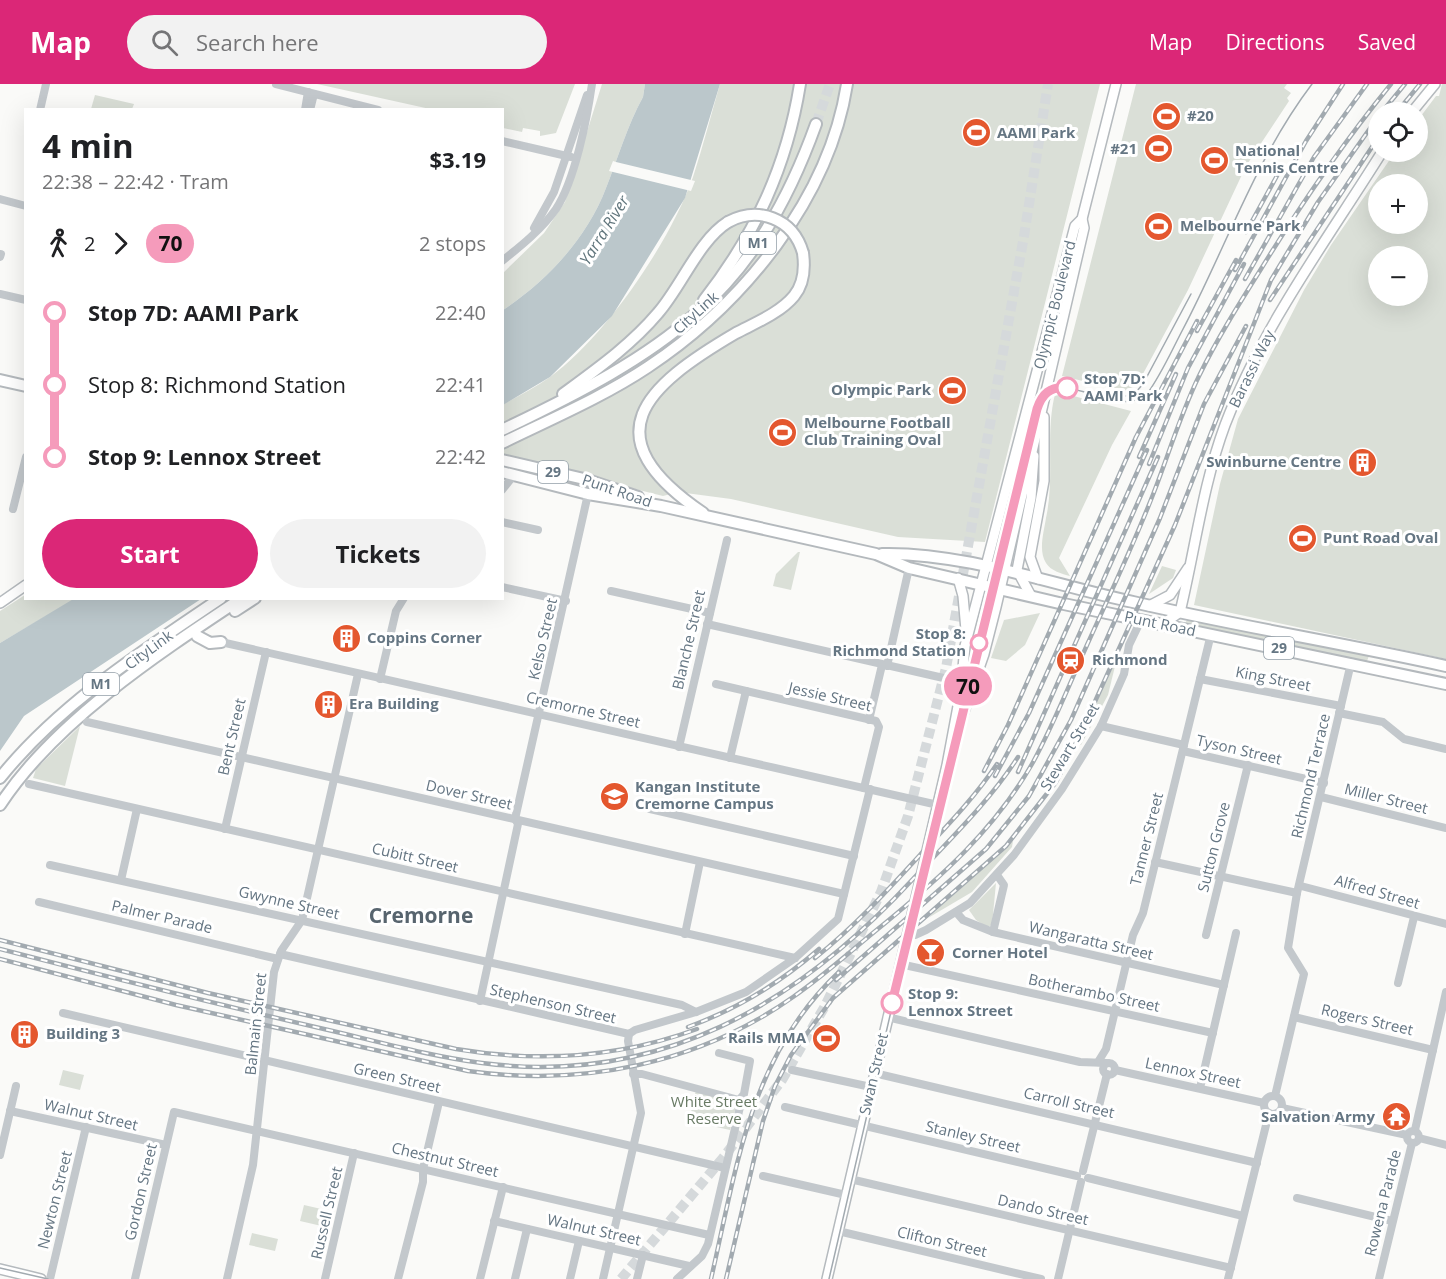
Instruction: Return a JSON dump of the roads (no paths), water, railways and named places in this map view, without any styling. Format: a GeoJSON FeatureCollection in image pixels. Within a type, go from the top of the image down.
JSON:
{"type":"FeatureCollection","features":[{"type":"Feature","properties":{"kind":"highway"},"geometry":{"type":"LineString","coordinates":[[667,339],[717,283],[753,229],[784,156],[800,84]]}},
{"type":"Feature","properties":{"kind":"highway","name":"M1"},"geometry":{"type":"LineString","coordinates":[[504,441],[598,395],[648,367],[685,340],[726,303],[767,256],[794,219],[819,173],[834,136],[848,84]]}},
{"type":"Feature","properties":{"kind":"highway","name":"CityLink"},"geometry":{"type":"LineString","coordinates":[[590,380],[667,339],[719,294],[753,252],[786,195],[816,124]]}},
{"type":"Feature","properties":{"kind":"highway"},"geometry":{"type":"LineString","coordinates":[[504,429],[534,415],[590,380],[659,313],[713,233],[728,222],[748,215],[774,219],[791,231],[803,253],[803,277],[791,299],[684,365],[655,394],[644,412],[640,437],[646,461],[664,483],[709,517]]}},
{"type":"Feature","properties":{"kind":"highway"},"geometry":{"type":"LineString","coordinates":[[0,380],[24,386]]}},
{"type":"Feature","properties":{"kind":"highway","name":"Punt Road"},"geometry":{"type":"LineString","coordinates":[[504,460],[602,484],[661,506]]}},
{"type":"Feature","properties":{"kind":"highway","name":"Punt Road"},"geometry":{"type":"LineString","coordinates":[[506,474],[588,494],[661,506],[876,554],[909,568],[1031,596],[1446,684]]}},
{"type":"Feature","properties":{"kind":"highway","name":"Punt Road"},"geometry":{"type":"LineString","coordinates":[[876,554],[905,554],[1003,571],[1149,606],[1446,666]]}},
{"type":"Feature","properties":{"kind":"highway","name":"M1"},"geometry":{"type":"LineString","coordinates":[[0,805],[48,746],[218,605],[235,600]]}},
{"type":"Feature","properties":{"kind":"highway"},"geometry":{"type":"LineString","coordinates":[[103,699],[252,600]]}},
{"type":"Feature","properties":{"kind":"highway","name":"CityLink"},"geometry":{"type":"LineString","coordinates":[[0,778],[18,755],[60,716],[218,605]]}},
{"type":"Feature","properties":{"kind":"highway"},"geometry":{"type":"LineString","coordinates":[[197,636],[210,643],[221,642]]}},
{"type":"Feature","properties":{"kind":"main road","name":"Olympic Boulevard"},"geometry":{"type":"LineString","coordinates":[[987,568],[1076,226],[1082,219],[1116,84]]}},
{"type":"Feature","properties":{"kind":"main road"},"geometry":{"type":"LineString","coordinates":[[1420,102],[1435,84]]}},
{"type":"Feature","properties":{"kind":"main road","name":"Barassi Way"},"geometry":{"type":"LineString","coordinates":[[1180,612],[1219,443],[1240,391],[1301,277],[1376,162]]}},
{"type":"Feature","properties":{"kind":"main road","name":"Olympic Boulevard"},"geometry":{"type":"LineString","coordinates":[[1003,571],[1084,228],[1082,219]]}},
{"type":"Feature","properties":{"kind":"main road"},"geometry":{"type":"LineString","coordinates":[[1031,596],[1017,574],[1033,487],[1033,394]]}},
{"type":"Feature","properties":{"kind":"main road"},"geometry":{"type":"LineString","coordinates":[[1038,579],[1030,553],[1043,490],[1045,450],[1043,405]]}},
{"type":"Feature","properties":{"kind":"main road"},"geometry":{"type":"LineString","coordinates":[[1020,441],[1026,438],[1034,439],[1045,450]]}},
{"type":"Feature","properties":{"kind":"main road"},"geometry":{"type":"LineString","coordinates":[[1149,606],[1172,593],[1191,563]]}},
{"type":"Feature","properties":{"kind":"main road","name":"Swan Street"},"geometry":{"type":"LineString","coordinates":[[827,1279],[938,805],[947,765],[966,644],[987,568]]}},
{"type":"Feature","properties":{"kind":"main road","name":"Swan Street"},"geometry":{"type":"LineString","coordinates":[[947,765],[984,654],[1003,571]]}},
{"type":"Feature","properties":{"kind":"main road"},"geometry":{"type":"LineString","coordinates":[[958,578],[963,596],[966,644]]}},
{"type":"Feature","properties":{"kind":"main road"},"geometry":{"type":"LineString","coordinates":[[0,603],[24,586]]}},
{"type":"Feature","properties":{"kind":"main road"},"geometry":{"type":"LineString","coordinates":[[1163,624],[1180,612]]}},
{"type":"Feature","properties":{"kind":"main road"},"geometry":{"type":"LineString","coordinates":[[0,1269],[37,1279]]}},
{"type":"Feature","properties":{"kind":"street"},"geometry":{"type":"LineString","coordinates":[[40,108],[46,84]]}},
{"type":"Feature","properties":{"kind":"street"},"geometry":{"type":"LineString","coordinates":[[276,84],[370,108]]}},
{"type":"Feature","properties":{"kind":"street"},"geometry":{"type":"LineString","coordinates":[[524,242],[551,200],[592,84]]}},
{"type":"Feature","properties":{"kind":"street"},"geometry":{"type":"LineString","coordinates":[[504,259],[524,242],[558,205],[586,120],[592,84]]}},
{"type":"Feature","properties":{"kind":"street"},"geometry":{"type":"LineString","coordinates":[[307,108],[311,93]]}},
{"type":"Feature","properties":{"kind":"street"},"geometry":{"type":"LineString","coordinates":[[504,141],[575,158]]}},
{"type":"Feature","properties":{"kind":"street"},"geometry":{"type":"LineString","coordinates":[[0,199],[24,205]]}},
{"type":"Feature","properties":{"kind":"street"},"geometry":{"type":"LineString","coordinates":[[0,294],[24,300]]}},
{"type":"Feature","properties":{"kind":"street"},"geometry":{"type":"LineString","coordinates":[[13,509],[24,465]]}},
{"type":"Feature","properties":{"kind":"street","name":"Kelso Street"},"geometry":{"type":"LineString","coordinates":[[480,1001],[518,824],[516,819],[588,494]]}},
{"type":"Feature","properties":{"kind":"street"},"geometry":{"type":"LineString","coordinates":[[504,522],[538,530]]}},
{"type":"Feature","properties":{"kind":"street","name":"Blanche Street"},"geometry":{"type":"LineString","coordinates":[[679,747],[727,540]]}},
{"type":"Feature","properties":{"kind":"street"},"geometry":{"type":"LineString","coordinates":[[869,720],[909,568]]}},
{"type":"Feature","properties":{"kind":"street"},"geometry":{"type":"LineString","coordinates":[[504,587],[566,601]]}},
{"type":"Feature","properties":{"kind":"street"},"geometry":{"type":"LineString","coordinates":[[610,591],[710,613]]}},
{"type":"Feature","properties":{"kind":"street"},"geometry":{"type":"LineString","coordinates":[[380,679],[396,610],[403,600]]}},
{"type":"Feature","properties":{"kind":"street","name":"Stewart Street"},"geometry":{"type":"LineString","coordinates":[[906,935],[915,935],[969,903],[997,875],[1052,803],[1101,726],[1124,674],[1129,645],[1142,620]]}},
{"type":"Feature","properties":{"kind":"street"},"geometry":{"type":"LineString","coordinates":[[707,624],[961,682]]}},
{"type":"Feature","properties":{"kind":"street","name":"Tanner Street"},"geometry":{"type":"LineString","coordinates":[[1098,1062],[1106,1049],[1211,634]]}},
{"type":"Feature","properties":{"kind":"street","name":"Cremorne Street"},"geometry":{"type":"LineString","coordinates":[[221,642],[938,805]]}},
{"type":"Feature","properties":{"kind":"street","name":"Bent Street"},"geometry":{"type":"LineString","coordinates":[[225,829],[266,652]]}},
{"type":"Feature","properties":{"kind":"street","name":"Richmond Terrace"},"geometry":{"type":"LineString","coordinates":[[1275,1096],[1304,974],[1288,948],[1297,891],[1351,663]]}},
{"type":"Feature","properties":{"kind":"street","name":"Balmain Street"},"geometry":{"type":"LineString","coordinates":[[227,1279],[250,1181],[258,1132],[279,957],[302,920],[358,674]]}},
{"type":"Feature","properties":{"kind":"street","name":"King Street"},"geometry":{"type":"LineString","coordinates":[[1200,679],[1340,710],[1383,722],[1404,739],[1446,749]]}},
{"type":"Feature","properties":{"kind":"street","name":"Jessie Street"},"geometry":{"type":"LineString","coordinates":[[716,684],[879,724],[867,788]]}},
{"type":"Feature","properties":{"kind":"street"},"geometry":{"type":"LineString","coordinates":[[730,758],[746,691]]}},
{"type":"Feature","properties":{"kind":"street","name":"Dover Street"},"geometry":{"type":"LineString","coordinates":[[87,723],[844,894]]}},
{"type":"Feature","properties":{"kind":"street","name":"Tyson Street"},"geometry":{"type":"LineString","coordinates":[[1101,726],[1324,783]]}},
{"type":"Feature","properties":{"kind":"street","name":"Sutton Grove"},"geometry":{"type":"LineString","coordinates":[[1206,935],[1248,765]]}},
{"type":"Feature","properties":{"kind":"street","name":"Cubitt Street"},"geometry":{"type":"LineString","coordinates":[[29,784],[795,958]]}},
{"type":"Feature","properties":{"kind":"street","name":"Stephenson Street"},"geometry":{"type":"LineString","coordinates":[[279,957],[630,1034],[635,1030],[696,1012],[746,992],[795,958],[838,920],[854,856],[867,788]]}},
{"type":"Feature","properties":{"kind":"street","name":"Miller Street"},"geometry":{"type":"LineString","coordinates":[[1320,797],[1446,828]]}},
{"type":"Feature","properties":{"kind":"street"},"geometry":{"type":"LineString","coordinates":[[121,880],[137,809]]}},
{"type":"Feature","properties":{"kind":"street"},"geometry":{"type":"LineString","coordinates":[[650,809],[854,856]]}},
{"type":"Feature","properties":{"kind":"street"},"geometry":{"type":"LineString","coordinates":[[685,934],[700,862]]}},
{"type":"Feature","properties":{"kind":"street","name":"Alfred Street"},"geometry":{"type":"LineString","coordinates":[[1155,862],[1446,924]]}},
{"type":"Feature","properties":{"kind":"street","name":"Gwynne Street"},"geometry":{"type":"LineString","coordinates":[[50,865],[682,1005],[696,1012]]}},
{"type":"Feature","properties":{"kind":"street"},"geometry":{"type":"LineString","coordinates":[[993,932],[1004,885],[997,875]]}},
{"type":"Feature","properties":{"kind":"street","name":"Palmer Parade"},"geometry":{"type":"LineString","coordinates":[[39,903],[279,957]]}},
{"type":"Feature","properties":{"kind":"street","name":"Wangaratta Street"},"geometry":{"type":"LineString","coordinates":[[956,912],[963,920],[993,932],[1224,985]]}},
{"type":"Feature","properties":{"kind":"street"},"geometry":{"type":"LineString","coordinates":[[1398,983],[1414,916]]}},
{"type":"Feature","properties":{"kind":"street"},"geometry":{"type":"LineString","coordinates":[[1200,1088],[1236,933]]}},
{"type":"Feature","properties":{"kind":"street","name":"Botherambo Street"},"geometry":{"type":"LineString","coordinates":[[900,964],[1213,1033]]}},
{"type":"Feature","properties":{"kind":"street"},"geometry":{"type":"LineString","coordinates":[[1407,1135],[1412,1143],[1417,1134],[1446,992]]}},
{"type":"Feature","properties":{"kind":"street","name":"Green Street"},"geometry":{"type":"LineString","coordinates":[[63,1013],[725,1168]]}},
{"type":"Feature","properties":{"kind":"street","name":"Lennox Street"},"geometry":{"type":"LineString","coordinates":[[887,1017],[1080,1062],[1109,1072],[1200,1088],[1264,1103]]}},
{"type":"Feature","properties":{"kind":"street","name":"Rogers Street"},"geometry":{"type":"LineString","coordinates":[[1294,1017],[1433,1050]]}},
{"type":"Feature","properties":{"kind":"street"},"geometry":{"type":"LineString","coordinates":[[603,1279],[641,1113],[627,1041],[630,1034]]}},
{"type":"Feature","properties":{"kind":"street","name":"Tanner Street"},"geometry":{"type":"LineString","coordinates":[[1106,1049],[1108,1063]]}},
{"type":"Feature","properties":{"kind":"street"},"geometry":{"type":"LineString","coordinates":[[677,1279],[702,1256],[725,1168],[739,1100],[744,1094],[750,1061],[719,1053]]}},
{"type":"Feature","properties":{"kind":"street","name":"Lennox Street"},"geometry":{"type":"LineString","coordinates":[[1080,1062],[1108,1063]]}},
{"type":"Feature","properties":{"kind":"street"},"geometry":{"type":"LineString","coordinates":[[1058,1279],[1109,1072],[1114,1065],[1108,1063]]}},
{"type":"Feature","properties":{"kind":"street"},"geometry":{"type":"LineString","coordinates":[[792,1070],[871,1087]]}},
{"type":"Feature","properties":{"kind":"street","name":"Carroll Street"},"geometry":{"type":"LineString","coordinates":[[874,1073],[1257,1163]]}},
{"type":"Feature","properties":{"kind":"street"},"geometry":{"type":"LineString","coordinates":[[633,1074],[642,1074],[739,1100]]}},
{"type":"Feature","properties":{"kind":"street"},"geometry":{"type":"LineString","coordinates":[[0,1155],[16,1086]]}},
{"type":"Feature","properties":{"kind":"street"},"geometry":{"type":"LineString","coordinates":[[1228,1279],[1269,1113],[1264,1103],[1267,1098],[1275,1096],[1280,1099],[1282,1108]]}},
{"type":"Feature","properties":{"kind":"street"},"geometry":{"type":"LineString","coordinates":[[398,1279],[423,1182],[423,1169],[439,1102]]}},
{"type":"Feature","properties":{"kind":"street","name":"Stanley Street"},"geometry":{"type":"LineString","coordinates":[[785,1107],[1243,1216]]}},
{"type":"Feature","properties":{"kind":"street"},"geometry":{"type":"LineString","coordinates":[[1269,1113],[1277,1113],[1282,1108]]}},
{"type":"Feature","properties":{"kind":"street"},"geometry":{"type":"LineString","coordinates":[[1282,1108],[1407,1135],[1417,1134],[1446,1145]]}},
{"type":"Feature","properties":{"kind":"street","name":"Walnut Street"},"geometry":{"type":"LineString","coordinates":[[10,1111],[166,1145]]}},
{"type":"Feature","properties":{"kind":"street","name":"Chestnut Street"},"geometry":{"type":"LineString","coordinates":[[174,1112],[709,1235]]}},
{"type":"Feature","properties":{"kind":"street","name":"Gordon Street"},"geometry":{"type":"LineString","coordinates":[[135,1279],[174,1112]]}},
{"type":"Feature","properties":{"kind":"street","name":"Newton Street"},"geometry":{"type":"LineString","coordinates":[[50,1279],[86,1127]]}},
{"type":"Feature","properties":{"kind":"street","name":"Rowena Parade"},"geometry":{"type":"LineString","coordinates":[[1379,1279],[1412,1143]]}},
{"type":"Feature","properties":{"kind":"street","name":"Russell Street"},"geometry":{"type":"LineString","coordinates":[[326,1279],[354,1153]]}},
{"type":"Feature","properties":{"kind":"street"},"geometry":{"type":"LineString","coordinates":[[763,1176],[846,1195]]}},
{"type":"Feature","properties":{"kind":"street","name":"Dando Street"},"geometry":{"type":"LineString","coordinates":[[850,1179],[1231,1268]]}},
{"type":"Feature","properties":{"kind":"street"},"geometry":{"type":"LineString","coordinates":[[480,1279],[503,1187]]}},
{"type":"Feature","properties":{"kind":"street"},"geometry":{"type":"LineString","coordinates":[[1298,1198],[1392,1221]]}},
{"type":"Feature","properties":{"kind":"street","name":"Walnut Street"},"geometry":{"type":"LineString","coordinates":[[494,1221],[689,1266]]}},
{"type":"Feature","properties":{"kind":"street"},"geometry":{"type":"LineString","coordinates":[[515,1279],[527,1229]]}},
{"type":"Feature","properties":{"kind":"street","name":"Clifton Street"},"geometry":{"type":"LineString","coordinates":[[838,1232],[1041,1279]]}},
{"type":"Feature","properties":{"kind":"street"},"geometry":{"type":"LineString","coordinates":[[570,1279],[579,1241]]}},
{"type":"Feature","properties":{"kind":"street"},"geometry":{"type":"LineString","coordinates":[[637,1279],[643,1255]]}},
{"type":"Feature","properties":{"kind":"water","name":"Yarra River"},"geometry":{"type":"Polygon","coordinates":[[[645,84],[720,84],[685,198],[612,316],[550,377],[504,404],[504,309],[550,272],[577,241],[598,206],[627,131],[643,97],[645,84]]]}},
{"type":"Feature","properties":{"kind":"water"},"geometry":{"type":"Polygon","coordinates":[[[72,600],[199,600],[24,716],[0,751],[0,643],[72,600]]]}},
{"type":"Feature","properties":{"kind":"tunnel"},"geometry":{"type":"LineString","coordinates":[[816,124],[830,84]]}},
{"type":"Feature","properties":{"kind":"tunnel"},"geometry":{"type":"LineString","coordinates":[[621,1279],[723,1158],[782,1080],[825,1006],[881,892],[908,816],[946,668],[1024,236],[1048,84]]}},
{"type":"Feature","properties":{"kind":"tram line"},"geometry":{"type":"LineString","coordinates":[[829,1279],[939,804],[1040,402],[1049,392],[1061,388],[1075,389],[1120,401],[1135,400],[1147,394],[1198,300],[1257,173],[1312,84]]}},
{"type":"Feature","properties":{"kind":"tram line"},"geometry":{"type":"LineString","coordinates":[[1126,396],[1136,392],[1143,384],[1191,294]]}},
{"type":"Feature","properties":{"kind":"tram line","name":"70"},"geometry":{"type":"LineString","coordinates":[[892,1003],[1037,409],[1043,395],[1051,389],[1067,388]]}},
{"type":"Feature","properties":{"kind":"tram line"},"geometry":{"type":"LineString","coordinates":[[0,1268],[48,1279]]}},
{"type":"Feature","properties":{"kind":"railway"},"geometry":{"type":"LineString","coordinates":[[1235,270],[1306,141],[1343,84]]}},
{"type":"Feature","properties":{"kind":"railway"},"geometry":{"type":"LineString","coordinates":[[1245,279],[1314,157],[1367,84]]}},
{"type":"Feature","properties":{"kind":"railway"},"geometry":{"type":"LineString","coordinates":[[0,959],[176,1005],[468,1071],[511,1075],[554,1076],[596,1072],[638,1065],[679,1054],[718,1039],[756,1020],[793,997],[884,924],[946,870],[984,831],[1017,788],[1047,735],[1130,550],[1186,404],[1206,362],[1236,308],[1307,197],[1391,84]]}},
{"type":"Feature","properties":{"kind":"railway"},"geometry":{"type":"LineString","coordinates":[[1390,102],[1405,84]]}},
{"type":"Feature","properties":{"kind":"railway"},"geometry":{"type":"LineString","coordinates":[[1405,102],[1420,84]]}},
{"type":"Feature","properties":{"kind":"railway"},"geometry":{"type":"LineString","coordinates":[[726,1279],[763,1121],[775,1086],[791,1055],[833,998],[1006,846],[1056,782],[1078,739],[1175,525],[1271,280],[1318,202],[1368,131]]}},
{"type":"Feature","properties":{"kind":"railway"},"geometry":{"type":"LineString","coordinates":[[1270,300],[1368,153]]}},
{"type":"Feature","properties":{"kind":"railway"},"geometry":{"type":"LineString","coordinates":[[1246,232],[1278,174]]}},
{"type":"Feature","properties":{"kind":"railway"},"geometry":{"type":"LineString","coordinates":[[1197,331],[1236,260]]}},
{"type":"Feature","properties":{"kind":"railway"},"geometry":{"type":"LineString","coordinates":[[1149,464],[1188,368],[1244,264]]}},
{"type":"Feature","properties":{"kind":"railway"},"geometry":{"type":"LineString","coordinates":[[984,771],[1008,725],[1136,437],[1197,321]]}},
{"type":"Feature","properties":{"kind":"railway"},"geometry":{"type":"LineString","coordinates":[[836,980],[986,849],[1029,796],[1071,720],[1160,518],[1204,404],[1246,326]]}},
{"type":"Feature","properties":{"kind":"railway"},"geometry":{"type":"LineString","coordinates":[[1139,457],[1176,374]]}},
{"type":"Feature","properties":{"kind":"railway"},"geometry":{"type":"LineString","coordinates":[[995,776],[1029,713],[1147,450]]}},
{"type":"Feature","properties":{"kind":"railway"},"geometry":{"type":"LineString","coordinates":[[1018,772],[1158,457]]}},
{"type":"Feature","properties":{"kind":"railway"},"geometry":{"type":"LineString","coordinates":[[0,949],[202,1000],[442,1056],[482,1063],[546,1067],[607,1062],[665,1048],[720,1027],[772,999],[821,964],[868,924],[913,879],[982,805],[1018,757]]}},
{"type":"Feature","properties":{"kind":"railway"},"geometry":{"type":"LineString","coordinates":[[815,958],[856,922],[895,882],[960,811],[997,764]]}},
{"type":"Feature","properties":{"kind":"railway"},"geometry":{"type":"LineString","coordinates":[[0,940],[208,993],[456,1049],[487,1053],[548,1056],[608,1052],[667,1039],[697,1029]]}},
{"type":"Feature","properties":{"kind":"railway"},"geometry":{"type":"LineString","coordinates":[[688,1027],[724,1012],[757,994],[789,973],[819,949]]}},
{"type":"Feature","properties":{"kind":"railway"},"geometry":{"type":"LineString","coordinates":[[711,1279],[739,1154],[766,1076],[785,1040],[809,1005],[839,972]]}},
{"type":"Feature","properties":{"kind":"place","name":"#20"},"geometry":{"type":"Point","coordinates":[1166,116]}},
{"type":"Feature","properties":{"kind":"place","name":"AAMI Park"},"geometry":{"type":"Point","coordinates":[976,133]}},
{"type":"Feature","properties":{"kind":"place","name":"#21"},"geometry":{"type":"Point","coordinates":[1158,149]}},
{"type":"Feature","properties":{"kind":"place","name":"National Tennis Centre"},"geometry":{"type":"Point","coordinates":[1214,160]}},
{"type":"Feature","properties":{"kind":"place","name":"Melbourne Park"},"geometry":{"type":"Point","coordinates":[1159,226]}},
{"type":"Feature","properties":{"kind":"place","name":"Stop 7D: AAMI Park"},"geometry":{"type":"Point","coordinates":[1067,388]}},
{"type":"Feature","properties":{"kind":"place","name":"Olympic Park"},"geometry":{"type":"Point","coordinates":[952,390]}},
{"type":"Feature","properties":{"kind":"place","name":"Melbourne Football Club Training Oval"},"geometry":{"type":"Point","coordinates":[783,432]}},
{"type":"Feature","properties":{"kind":"place","name":"Swinburne Centre"},"geometry":{"type":"Point","coordinates":[1362,462]}},
{"type":"Feature","properties":{"kind":"place","name":"Punt Road Oval"},"geometry":{"type":"Point","coordinates":[1302,538]}},
{"type":"Feature","properties":{"kind":"place","name":"Coppins Corner"},"geometry":{"type":"Point","coordinates":[346,638]}},
{"type":"Feature","properties":{"kind":"place","name":"Stop 8: Richmond Station"},"geometry":{"type":"Point","coordinates":[979,643]}},
{"type":"Feature","properties":{"kind":"place","name":"Richmond"},"geometry":{"type":"Point","coordinates":[1071,660]}},
{"type":"Feature","properties":{"kind":"place","name":"Era Building"},"geometry":{"type":"Point","coordinates":[328,704]}},
{"type":"Feature","properties":{"kind":"place","name":"Kangan Institute Cremorne Campus"},"geometry":{"type":"Point","coordinates":[614,796]}},
{"type":"Feature","properties":{"kind":"place","name":"Corner Hotel"},"geometry":{"type":"Point","coordinates":[931,953]}},
{"type":"Feature","properties":{"kind":"place","name":"Stop 9: Lennox Street"},"geometry":{"type":"Point","coordinates":[892,1003]}},
{"type":"Feature","properties":{"kind":"place","name":"Building 3"},"geometry":{"type":"Point","coordinates":[25,1034]}},
{"type":"Feature","properties":{"kind":"place","name":"Rails MMA"},"geometry":{"type":"Point","coordinates":[827,1038]}},
{"type":"Feature","properties":{"kind":"place","name":"Salvation Army"},"geometry":{"type":"Point","coordinates":[1396,1117]}},
{"type":"Feature","properties":{"kind":"district","name":"Cremorne"},"geometry":{"type":"Point","coordinates":[421,916]}},
{"type":"Feature","properties":{"kind":"park label","name":"White Street Reserve"},"geometry":{"type":"Point","coordinates":[714,1110]}}]}
